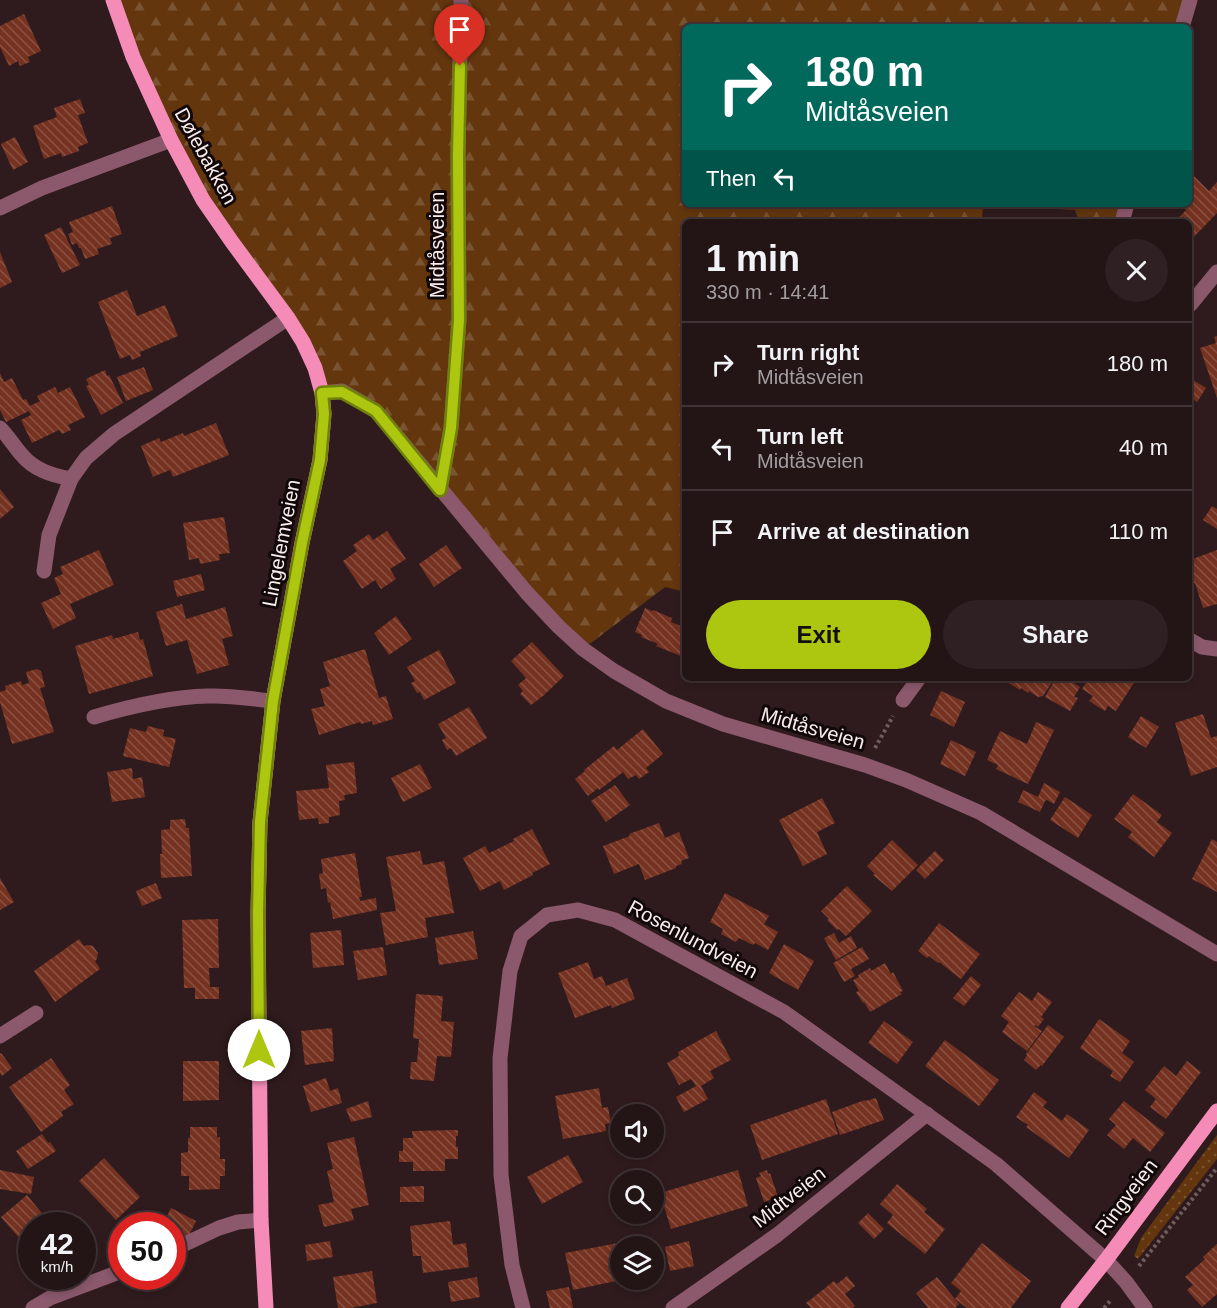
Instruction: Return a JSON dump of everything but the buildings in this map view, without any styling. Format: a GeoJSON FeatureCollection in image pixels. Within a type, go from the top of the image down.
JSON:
{"type":"FeatureCollection","features":[{"type":"Feature","properties":{"kind":"main road","name":"Dølebakken"},"geometry":{"type":"LineString","coordinates":[[114,0],[133,57],[171,140],[203,200],[303,342],[322,393]]}},
{"type":"Feature","properties":{"kind":"main road","name":"Lingelemveien"},"geometry":{"type":"LineString","coordinates":[[266,1308],[261,1220],[258,913],[260,822],[273,701],[320,460],[324,414],[322,393]]}},
{"type":"Feature","properties":{"kind":"main road","name":"Ringveien"},"geometry":{"type":"LineString","coordinates":[[1068,1308],[1217,1111]]}},
{"type":"Feature","properties":{"kind":"street","name":"Midtåsveien"},"geometry":{"type":"LineString","coordinates":[[440,490],[451,428],[459,320],[458,155],[461,0]]}},
{"type":"Feature","properties":{"kind":"street"},"geometry":{"type":"LineString","coordinates":[[1183,24],[1190,0]]}},
{"type":"Feature","properties":{"kind":"street"},"geometry":{"type":"LineString","coordinates":[[0,208],[42,188],[171,140]]}},
{"type":"Feature","properties":{"kind":"street"},"geometry":{"type":"LineString","coordinates":[[1192,303],[1217,272]]}},
{"type":"Feature","properties":{"kind":"street"},"geometry":{"type":"LineString","coordinates":[[44,571],[49,535],[71,479],[86,458],[114,434],[288,318]]}},
{"type":"Feature","properties":{"kind":"street","name":"Midtåsveien"},"geometry":{"type":"LineString","coordinates":[[322,393],[342,392],[376,411],[527,593],[583,649],[614,671],[666,701],[723,724],[865,765],[906,780],[981,813],[1217,954]]}},
{"type":"Feature","properties":{"kind":"street"},"geometry":{"type":"LineString","coordinates":[[0,429],[34,466],[49,475],[71,479]]}},
{"type":"Feature","properties":{"kind":"street"},"geometry":{"type":"LineString","coordinates":[[1192,641],[1202,648],[1217,649]]}},
{"type":"Feature","properties":{"kind":"street"},"geometry":{"type":"LineString","coordinates":[[903,700],[917,681]]}},
{"type":"Feature","properties":{"kind":"street"},"geometry":{"type":"LineString","coordinates":[[94,717],[132,706],[176,698],[211,696],[273,701]]}},
{"type":"Feature","properties":{"kind":"street","name":"Rosenlundveien"},"geometry":{"type":"LineString","coordinates":[[523,1308],[512,1265],[501,1175],[500,1058],[510,971],[521,936],[547,915],[578,910],[615,920],[784,1012],[996,1164],[1106,1260],[1145,1308]]}},
{"type":"Feature","properties":{"kind":"street"},"geometry":{"type":"LineString","coordinates":[[0,1036],[36,1013]]}},
{"type":"Feature","properties":{"kind":"street","name":"Midtveien"},"geometry":{"type":"LineString","coordinates":[[673,1308],[777,1235],[927,1114]]}},
{"type":"Feature","properties":{"kind":"street"},"geometry":{"type":"LineString","coordinates":[[186,1243],[238,1222],[261,1220]]}},
{"type":"Feature","properties":{"kind":"street"},"geometry":{"type":"LineString","coordinates":[[33,1308],[50,1298],[108,1276]]}},
{"type":"Feature","properties":{"kind":"path"},"geometry":{"type":"LineString","coordinates":[[865,765],[903,700]]}},
{"type":"Feature","properties":{"kind":"path"},"geometry":{"type":"LineString","coordinates":[[1140,1266],[1217,1168]]}},
{"type":"Feature","properties":{"kind":"path"},"geometry":{"type":"LineString","coordinates":[[1104,1308],[1111,1300]]}},
{"type":"Feature","properties":{"kind":"green space"},"geometry":{"type":"Polygon","coordinates":[[[113,0],[1192,0],[1185,24],[682,24],[682,207],[983,207],[982,219],[682,219],[682,591],[665,587],[583,649],[376,411],[322,393],[288,318],[203,200],[113,0]]]}},
{"type":"Feature","properties":{"kind":"green space"},"geometry":{"type":"Polygon","coordinates":[[[1020,207],[1130,207],[1127,219],[1078,219],[1075,210],[1020,207]]]}},
{"type":"Feature","properties":{"kind":"green space"},"geometry":{"type":"Polygon","coordinates":[[[1217,1135],[1217,1159],[1138,1259],[1134,1256],[1141,1238],[1217,1135]]]}},
{"type":"Feature","properties":{"kind":"route"},"geometry":{"type":"LineString","coordinates":[[259,1050],[260,822],[273,701],[320,460],[324,414],[322,393],[342,392],[376,411],[440,490],[451,428],[459,320],[460,66]]}}]}
